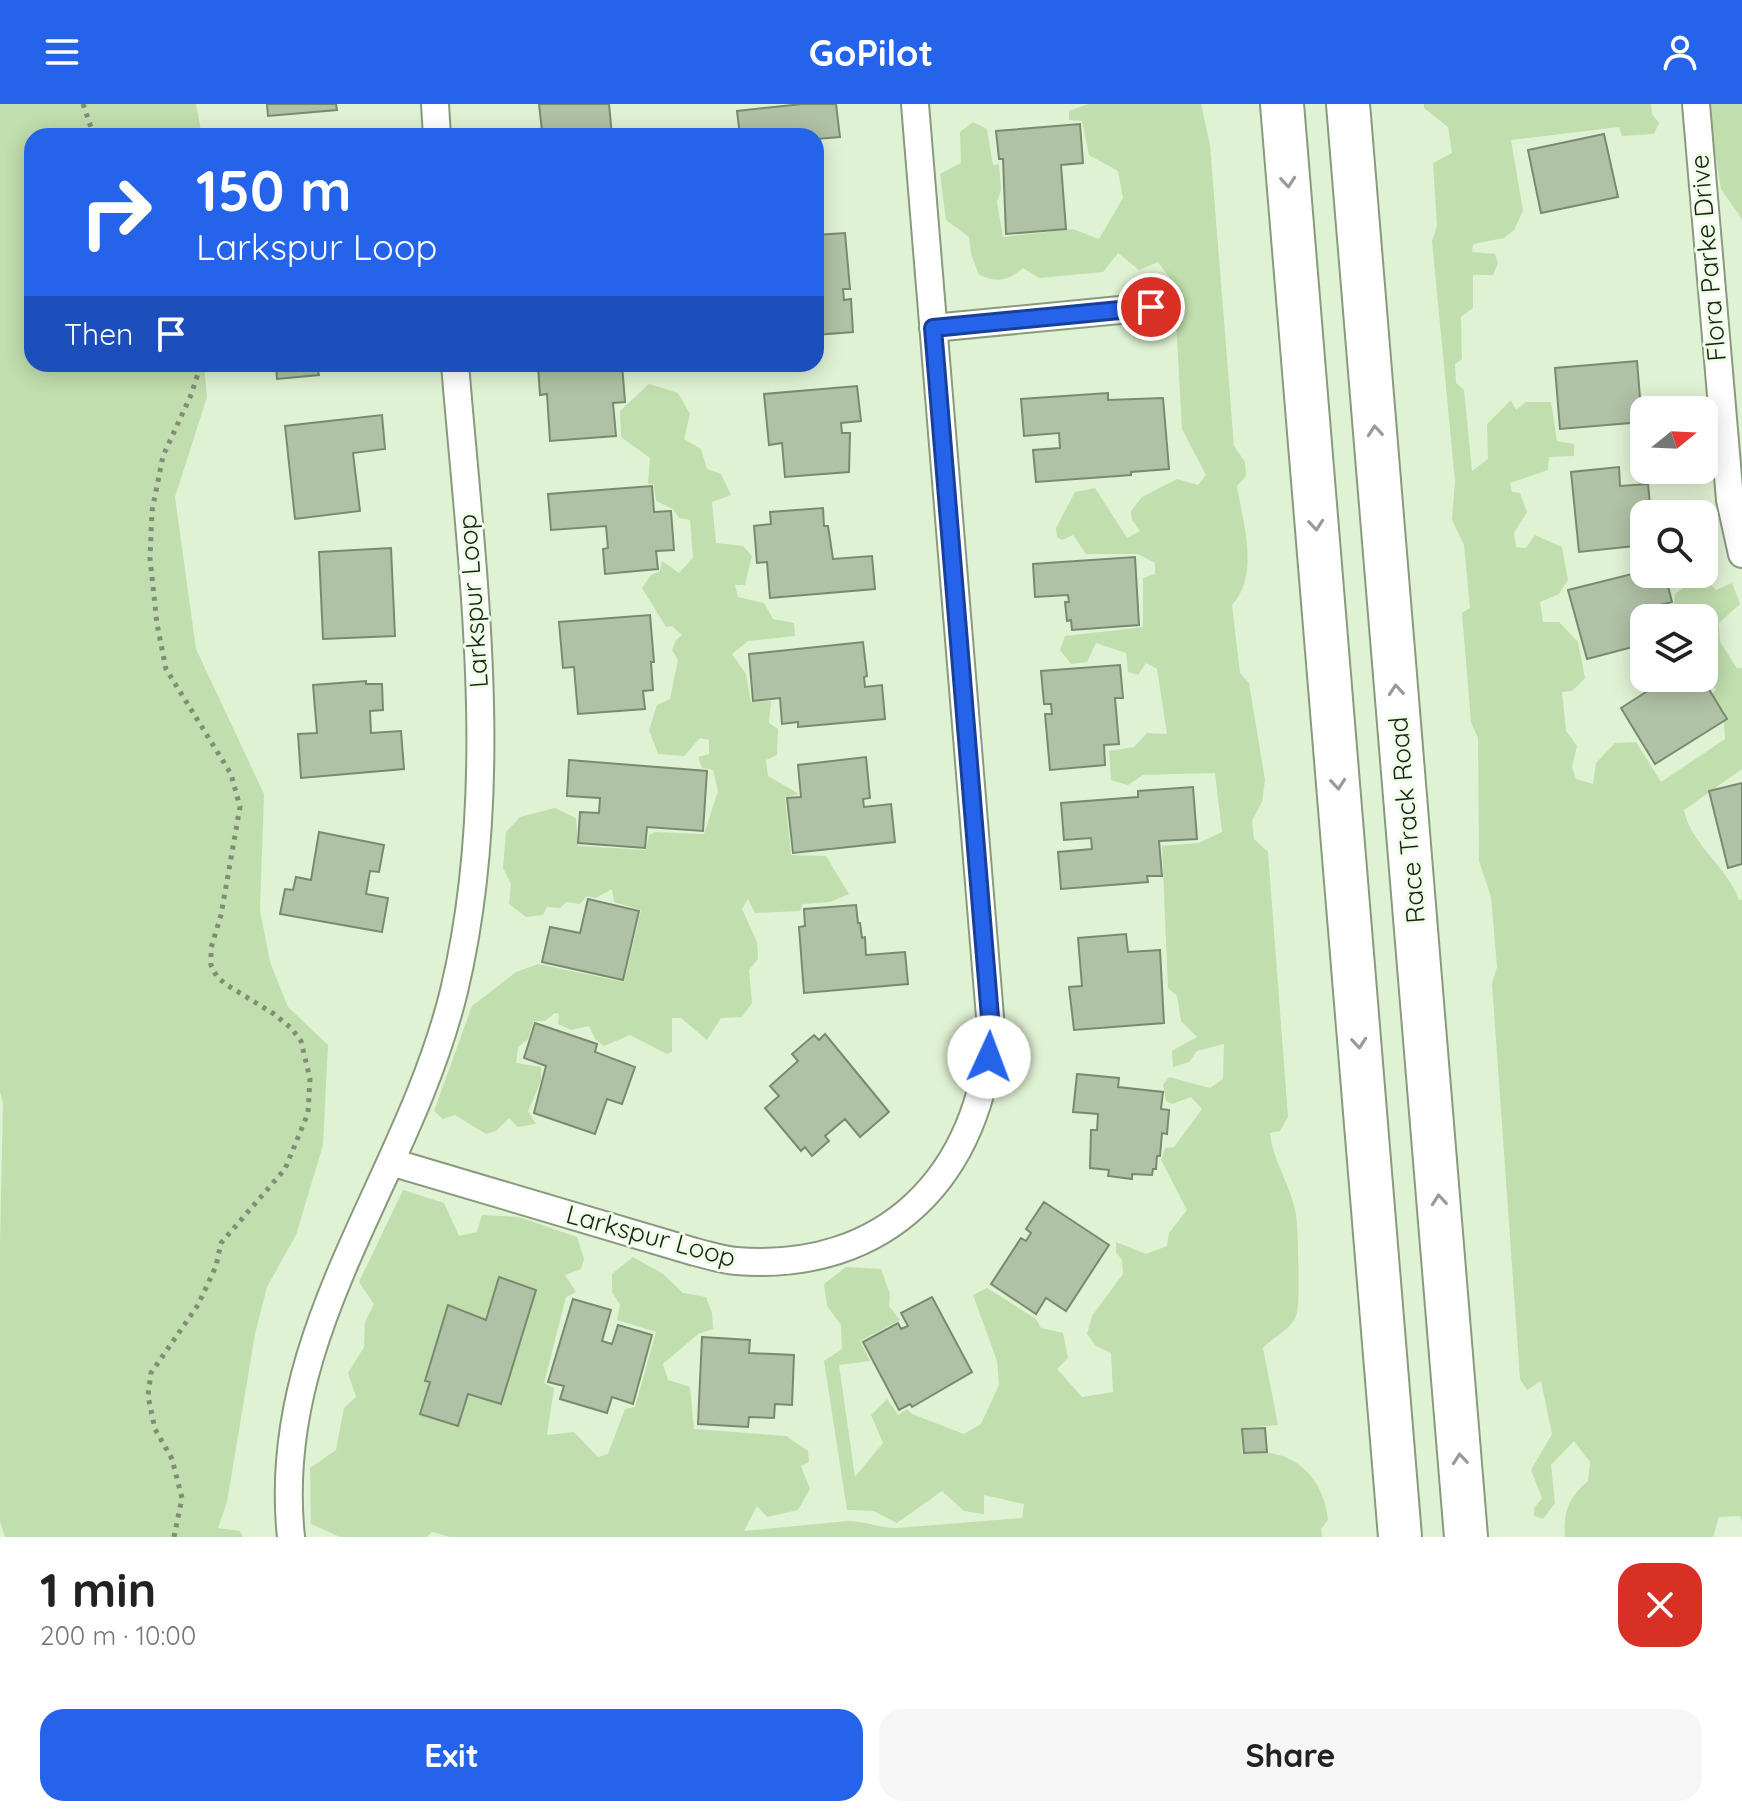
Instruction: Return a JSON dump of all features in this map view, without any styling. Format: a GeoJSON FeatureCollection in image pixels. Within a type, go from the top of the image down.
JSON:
{"type":"FeatureCollection","features":[{"type":"Feature","properties":{"kind":"main road"},"geometry":{"type":"LineString","coordinates":[[1282,104],[1400,1537]]}},
{"type":"Feature","properties":{"kind":"main road","name":"Race Track Road"},"geometry":{"type":"LineString","coordinates":[[1348,104],[1466,1537]]}},
{"type":"Feature","properties":{"kind":"street"},"geometry":{"type":"LineString","coordinates":[[435,104],[436,128]]}},
{"type":"Feature","properties":{"kind":"street","name":"Larkspur Loop"},"geometry":{"type":"LineString","coordinates":[[391,1162],[695,1252],[733,1261],[771,1262],[846,1248],[880,1233],[922,1200],[955,1159],[981,1096],[991,1029],[915,104]]}},
{"type":"Feature","properties":{"kind":"street","name":"Flora Parke Drive"},"geometry":{"type":"LineString","coordinates":[[1696,104],[1730,381],[1730,500],[1742,554]]}},
{"type":"Feature","properties":{"kind":"street"},"geometry":{"type":"LineString","coordinates":[[933,328],[1151,307]]}},
{"type":"Feature","properties":{"kind":"street","name":"Larkspur Loop"},"geometry":{"type":"LineString","coordinates":[[291,1537],[289,1450],[300,1392],[324,1308],[391,1162],[434,1057],[453,993],[468,924],[479,829],[481,738],[456,372]]}},
{"type":"Feature","properties":{"kind":"path"},"geometry":{"type":"LineString","coordinates":[[83,104],[91,128]]}},
{"type":"Feature","properties":{"kind":"path"},"geometry":{"type":"LineString","coordinates":[[174,1537],[182,1498],[172,1459],[155,1429],[148,1396],[151,1373],[198,1305],[216,1266],[221,1243],[285,1169],[308,1113],[310,1079],[301,1041],[291,1028],[227,985],[217,977],[211,965],[211,948],[221,915],[240,807],[231,774],[166,669],[157,624],[150,558],[152,511],[163,456],[198,372]]}},
{"type":"Feature","properties":{"kind":"green space"},"geometry":{"type":"Polygon","coordinates":[[[0,104],[196,104],[200,128],[24,128],[24,372],[205,372],[207,397],[175,497],[196,649],[264,794],[260,910],[270,962],[288,1007],[328,1045],[323,1145],[296,1235],[267,1287],[255,1334],[227,1502],[218,1528],[240,1531],[243,1537],[5,1537],[0,1521],[3,1103],[0,1092],[0,104]]]}},
{"type":"Feature","properties":{"kind":"green space"},"geometry":{"type":"Polygon","coordinates":[[[1088,104],[1201,104],[1210,145],[1234,446],[1245,462],[1246,476],[1237,486],[1247,564],[1240,593],[1232,605],[1240,673],[1249,683],[1265,780],[1262,802],[1252,821],[1254,839],[1268,852],[1288,1117],[1280,1131],[1270,1133],[1294,1204],[1298,1248],[1295,1319],[1263,1348],[1278,1425],[1241,1428],[1242,1454],[1275,1454],[1305,1470],[1318,1487],[1326,1509],[1328,1520],[1321,1529],[1322,1537],[450,1537],[432,1532],[427,1537],[340,1537],[311,1524],[310,1468],[336,1450],[344,1408],[356,1397],[348,1373],[364,1347],[365,1322],[374,1304],[359,1282],[403,1190],[444,1203],[459,1236],[477,1232],[482,1215],[519,1217],[577,1237],[584,1259],[581,1269],[565,1275],[576,1292],[566,1297],[544,1383],[554,1388],[547,1435],[574,1432],[598,1457],[608,1454],[625,1409],[635,1407],[656,1332],[617,1320],[620,1305],[612,1292],[612,1274],[633,1257],[663,1274],[683,1293],[706,1297],[712,1313],[713,1329],[698,1334],[663,1364],[668,1380],[690,1387],[694,1429],[786,1436],[808,1451],[809,1462],[801,1466],[810,1489],[798,1510],[767,1517],[757,1506],[744,1531],[848,1521],[897,1528],[1022,1518],[1024,1504],[984,1495],[984,1514],[964,1511],[942,1491],[897,1523],[874,1511],[847,1510],[824,1361],[842,1349],[841,1325],[827,1306],[824,1284],[846,1267],[881,1269],[890,1294],[889,1306],[900,1320],[860,1341],[870,1361],[839,1365],[855,1477],[883,1443],[871,1415],[887,1399],[898,1415],[907,1409],[912,1414],[964,1434],[981,1424],[999,1385],[997,1361],[973,1295],[987,1288],[1036,1319],[1041,1328],[1063,1333],[1068,1358],[1057,1369],[1082,1397],[1113,1392],[1111,1353],[1096,1346],[1087,1334],[1092,1316],[1123,1274],[1116,1242],[1146,1254],[1167,1246],[1169,1233],[1187,1210],[1161,1160],[1165,1148],[1174,1147],[1202,1109],[1191,1097],[1172,1104],[1166,1101],[1163,1085],[1169,1077],[1210,1088],[1223,1079],[1224,1044],[1197,1051],[1189,1062],[1173,1067],[1172,1051],[1197,1037],[1181,1021],[1177,996],[1168,988],[1162,846],[1199,843],[1222,832],[1215,773],[1143,775],[1128,785],[1111,780],[1109,751],[1134,747],[1147,733],[1167,734],[1157,669],[1146,663],[1138,675],[1128,672],[1126,653],[1096,643],[1087,662],[1071,664],[1060,650],[1065,636],[1143,627],[1143,578],[1155,574],[1155,563],[1138,554],[1086,554],[1073,535],[1062,540],[1057,537],[1056,528],[1075,492],[1095,488],[1127,538],[1140,531],[1132,520],[1131,511],[1142,497],[1177,479],[1198,485],[1206,475],[1182,429],[1174,284],[1158,262],[1139,270],[1118,253],[1103,272],[1039,278],[1023,268],[1002,279],[979,275],[969,237],[946,220],[940,174],[961,163],[960,132],[973,122],[987,129],[993,165],[999,164],[1001,190],[997,202],[1003,237],[1073,229],[1099,239],[1123,198],[1118,171],[1089,155],[1082,121],[1069,120],[1069,111],[1088,104]]]}},
{"type":"Feature","properties":{"kind":"green space"},"geometry":{"type":"Polygon","coordinates":[[[1424,104],[1651,104],[1652,114],[1659,123],[1654,134],[1622,136],[1619,127],[1511,140],[1523,211],[1514,230],[1504,238],[1473,244],[1472,252],[1495,254],[1498,263],[1493,275],[1473,275],[1473,308],[1461,317],[1462,359],[1455,364],[1456,383],[1464,390],[1472,471],[1488,459],[1487,424],[1511,400],[1516,410],[1526,402],[1551,402],[1557,441],[1574,444],[1574,456],[1549,457],[1548,470],[1510,483],[1512,492],[1520,493],[1527,512],[1514,533],[1516,547],[1526,548],[1535,535],[1562,547],[1568,580],[1559,594],[1540,602],[1543,622],[1559,622],[1578,642],[1585,678],[1572,691],[1562,692],[1566,731],[1577,746],[1572,767],[1576,779],[1593,784],[1596,763],[1615,743],[1636,742],[1661,782],[1725,739],[1723,709],[1709,710],[1704,701],[1718,692],[1718,604],[1674,604],[1675,594],[1683,588],[1716,590],[1732,583],[1740,604],[1719,623],[1720,642],[1737,668],[1742,668],[1742,769],[1684,810],[1701,845],[1739,900],[1742,900],[1742,1522],[1740,1516],[1719,1517],[1713,1537],[1565,1537],[1569,1506],[1588,1481],[1590,1462],[1574,1441],[1551,1465],[1555,1503],[1543,1519],[1534,1516],[1534,1508],[1542,1498],[1531,1470],[1552,1434],[1541,1381],[1527,1390],[1520,1379],[1492,983],[1497,967],[1491,897],[1479,861],[1478,738],[1471,722],[1462,613],[1470,608],[1464,545],[1452,520],[1455,481],[1432,241],[1437,226],[1433,163],[1452,153],[1448,127],[1424,108],[1424,104]]]}},
{"type":"Feature","properties":{"kind":"green space"},"geometry":{"type":"Polygon","coordinates":[[[1707,104],[1742,104],[1742,219],[1721,189],[1707,104]]]}},
{"type":"Feature","properties":{"kind":"green space"},"geometry":{"type":"Polygon","coordinates":[[[649,384],[678,393],[690,414],[684,439],[701,449],[707,469],[721,474],[731,495],[712,502],[716,543],[743,546],[752,556],[745,585],[735,585],[738,597],[764,603],[773,619],[794,623],[795,636],[748,641],[732,654],[746,674],[751,702],[771,701],[769,723],[778,729],[777,755],[766,760],[768,776],[799,794],[785,797],[791,855],[826,856],[849,894],[830,902],[803,904],[800,911],[755,913],[748,899],[742,909],[757,942],[758,959],[749,970],[752,1003],[742,1017],[721,1018],[707,1040],[681,1018],[672,1018],[672,1052],[667,1054],[630,1035],[604,1046],[595,1039],[589,1026],[571,1030],[558,1024],[559,1014],[555,1013],[545,1021],[534,1021],[528,1039],[518,1047],[516,1063],[541,1067],[541,1081],[528,1111],[536,1124],[518,1127],[509,1118],[496,1131],[486,1134],[455,1115],[443,1119],[434,1111],[472,1006],[516,972],[538,964],[624,982],[641,910],[614,902],[612,889],[596,898],[587,896],[580,904],[566,902],[560,908],[547,907],[543,915],[526,917],[509,904],[511,884],[503,868],[506,832],[520,817],[555,808],[576,818],[578,846],[646,850],[649,835],[655,832],[704,834],[718,791],[713,770],[702,768],[698,757],[709,754],[709,740],[700,738],[684,756],[658,754],[649,730],[657,705],[670,699],[678,660],[672,650],[682,635],[672,626],[666,627],[642,588],[651,575],[660,571],[662,561],[679,573],[693,558],[690,520],[679,518],[673,509],[656,501],[654,485],[648,483],[650,458],[621,437],[620,411],[649,384]]]}},
{"type":"Feature","properties":{"kind":"building"},"geometry":{"type":"Polygon","coordinates":[[[267,104],[336,104],[337,110],[268,116],[267,104]]]}},
{"type":"Feature","properties":{"kind":"building"},"geometry":{"type":"Polygon","coordinates":[[[539,104],[609,104],[611,128],[542,128],[539,104]]]}},
{"type":"Feature","properties":{"kind":"building"},"geometry":{"type":"Polygon","coordinates":[[[836,104],[840,137],[824,138],[824,128],[739,128],[737,111],[836,104]]]}},
{"type":"Feature","properties":{"kind":"building"},"geometry":{"type":"Polygon","coordinates":[[[1080,124],[1083,163],[1061,165],[1066,229],[1006,234],[1003,159],[999,159],[996,131],[1080,124]]]}},
{"type":"Feature","properties":{"kind":"building"},"geometry":{"type":"Polygon","coordinates":[[[1604,134],[1618,197],[1541,213],[1528,150],[1604,134]]]}},
{"type":"Feature","properties":{"kind":"building"},"geometry":{"type":"Polygon","coordinates":[[[845,233],[850,289],[843,289],[844,300],[851,299],[853,332],[824,334],[824,234],[845,233]]]}},
{"type":"Feature","properties":{"kind":"building"},"geometry":{"type":"Polygon","coordinates":[[[1637,361],[1640,396],[1630,396],[1630,423],[1560,429],[1555,368],[1637,361]]]}},
{"type":"Feature","properties":{"kind":"building"},"geometry":{"type":"Polygon","coordinates":[[[277,372],[318,372],[319,375],[277,379],[277,372]]]}},
{"type":"Feature","properties":{"kind":"building"},"geometry":{"type":"Polygon","coordinates":[[[538,372],[623,372],[625,402],[613,403],[616,436],[550,441],[547,394],[540,395],[538,372]]]}},
{"type":"Feature","properties":{"kind":"building"},"geometry":{"type":"Polygon","coordinates":[[[857,386],[861,421],[841,423],[842,433],[850,433],[849,472],[785,477],[782,443],[769,445],[764,394],[857,386]]]}},
{"type":"Feature","properties":{"kind":"building"},"geometry":{"type":"Polygon","coordinates":[[[1108,393],[1108,400],[1163,398],[1169,469],[1036,482],[1033,450],[1060,448],[1059,433],[1024,436],[1021,399],[1108,393]]]}},
{"type":"Feature","properties":{"kind":"building"},"geometry":{"type":"Polygon","coordinates":[[[382,415],[385,449],[353,453],[360,511],[295,519],[285,426],[382,415]]]}},
{"type":"Feature","properties":{"kind":"building"},"geometry":{"type":"Polygon","coordinates":[[[1619,467],[1620,486],[1648,484],[1650,500],[1630,500],[1630,547],[1579,552],[1571,472],[1619,467]]]}},
{"type":"Feature","properties":{"kind":"building"},"geometry":{"type":"Polygon","coordinates":[[[652,486],[654,512],[671,511],[674,550],[656,551],[658,569],[605,574],[603,549],[608,548],[606,526],[551,530],[548,494],[652,486]]]}},
{"type":"Feature","properties":{"kind":"building"},"geometry":{"type":"Polygon","coordinates":[[[823,508],[824,526],[828,526],[833,559],[872,556],[875,589],[770,598],[767,562],[757,563],[754,526],[771,524],[770,512],[823,508]]]}},
{"type":"Feature","properties":{"kind":"building"},"geometry":{"type":"Polygon","coordinates":[[[391,548],[395,636],[323,639],[319,552],[391,548]]]}},
{"type":"Feature","properties":{"kind":"building"},"geometry":{"type":"Polygon","coordinates":[[[1135,557],[1139,625],[1072,630],[1071,620],[1067,621],[1065,602],[1069,602],[1068,595],[1035,597],[1033,564],[1135,557]]]}},
{"type":"Feature","properties":{"kind":"building"},"geometry":{"type":"Polygon","coordinates":[[[1630,574],[1630,588],[1668,588],[1672,602],[1630,604],[1630,648],[1587,659],[1568,590],[1630,574]]]}},
{"type":"Feature","properties":{"kind":"building"},"geometry":{"type":"Polygon","coordinates":[[[650,615],[653,690],[643,691],[645,709],[578,714],[574,667],[563,668],[559,622],[650,615]]]}},
{"type":"Feature","properties":{"kind":"building"},"geometry":{"type":"Polygon","coordinates":[[[863,642],[867,676],[864,677],[865,687],[882,685],[885,719],[798,727],[798,722],[782,724],[780,698],[753,701],[749,654],[863,642]]]}},
{"type":"Feature","properties":{"kind":"building"},"geometry":{"type":"Polygon","coordinates":[[[1120,665],[1123,698],[1115,698],[1119,744],[1104,745],[1105,765],[1050,770],[1045,714],[1052,714],[1051,704],[1044,704],[1041,671],[1120,665]]]}},
{"type":"Feature","properties":{"kind":"building"},"geometry":{"type":"Polygon","coordinates":[[[366,681],[366,684],[382,684],[383,710],[370,711],[371,733],[401,731],[404,769],[301,778],[298,734],[317,733],[313,685],[366,681]]]}},
{"type":"Feature","properties":{"kind":"building"},"geometry":{"type":"Polygon","coordinates":[[[1646,692],[1711,692],[1727,719],[1655,764],[1621,708],[1646,692]]]}},
{"type":"Feature","properties":{"kind":"building"},"geometry":{"type":"Polygon","coordinates":[[[866,757],[870,798],[863,799],[864,807],[891,804],[895,842],[793,853],[787,798],[801,797],[798,765],[866,757]]]}},
{"type":"Feature","properties":{"kind":"building"},"geometry":{"type":"Polygon","coordinates":[[[569,760],[707,771],[703,831],[647,827],[645,848],[578,843],[580,812],[599,813],[600,798],[567,796],[569,760]]]}},
{"type":"Feature","properties":{"kind":"building"},"geometry":{"type":"Polygon","coordinates":[[[1742,783],[1742,864],[1728,868],[1709,791],[1742,783]]]}},
{"type":"Feature","properties":{"kind":"building"},"geometry":{"type":"Polygon","coordinates":[[[1193,787],[1197,839],[1159,841],[1162,876],[1147,876],[1148,882],[1061,889],[1058,852],[1092,849],[1091,838],[1064,840],[1061,803],[1138,797],[1138,791],[1193,787]]]}},
{"type":"Feature","properties":{"kind":"building"},"geometry":{"type":"Polygon","coordinates":[[[319,832],[384,845],[379,872],[370,871],[366,894],[388,898],[382,932],[280,914],[285,889],[293,890],[296,877],[311,880],[319,832]]]}},
{"type":"Feature","properties":{"kind":"building"},"geometry":{"type":"Polygon","coordinates":[[[588,899],[639,911],[623,980],[542,962],[550,927],[580,933],[588,899]]]}},
{"type":"Feature","properties":{"kind":"building"},"geometry":{"type":"Polygon","coordinates":[[[856,905],[862,938],[865,937],[866,955],[905,952],[908,984],[804,993],[799,927],[805,926],[804,909],[856,905]]]}},
{"type":"Feature","properties":{"kind":"building"},"geometry":{"type":"Polygon","coordinates":[[[1126,934],[1128,952],[1160,950],[1164,1023],[1074,1030],[1069,987],[1082,986],[1078,938],[1126,934]]]}},
{"type":"Feature","properties":{"kind":"building"},"geometry":{"type":"Polygon","coordinates":[[[535,1023],[597,1044],[595,1052],[635,1067],[622,1104],[607,1099],[595,1134],[534,1113],[546,1066],[524,1058],[535,1023]]]}},
{"type":"Feature","properties":{"kind":"building"},"geometry":{"type":"Polygon","coordinates":[[[825,1034],[889,1112],[860,1137],[845,1119],[825,1136],[829,1141],[812,1156],[805,1147],[801,1151],[765,1108],[779,1096],[770,1086],[798,1061],[792,1054],[814,1035],[819,1040],[825,1034]]]}},
{"type":"Feature","properties":{"kind":"building"},"geometry":{"type":"Polygon","coordinates":[[[1077,1074],[1119,1078],[1118,1087],[1163,1092],[1161,1109],[1169,1110],[1167,1134],[1162,1133],[1160,1156],[1157,1156],[1152,1175],[1132,1174],[1132,1179],[1108,1176],[1109,1170],[1090,1168],[1091,1130],[1097,1130],[1098,1114],[1073,1112],[1077,1074]]]}},
{"type":"Feature","properties":{"kind":"building"},"geometry":{"type":"Polygon","coordinates":[[[1044,1202],[1109,1245],[1066,1311],[1046,1298],[1036,1314],[991,1284],[1021,1238],[1026,1241],[1031,1233],[1026,1229],[1044,1202]]]}},
{"type":"Feature","properties":{"kind":"building"},"geometry":{"type":"Polygon","coordinates":[[[499,1277],[536,1290],[501,1404],[468,1394],[458,1426],[420,1414],[430,1382],[425,1381],[448,1305],[486,1320],[499,1277]]]}},
{"type":"Feature","properties":{"kind":"building"},"geometry":{"type":"Polygon","coordinates":[[[932,1297],[972,1372],[912,1407],[910,1404],[899,1410],[863,1342],[898,1323],[901,1329],[908,1326],[901,1313],[932,1297]]]}},
{"type":"Feature","properties":{"kind":"building"},"geometry":{"type":"Polygon","coordinates":[[[573,1299],[611,1310],[602,1341],[612,1344],[618,1325],[652,1335],[633,1404],[612,1397],[607,1413],[560,1399],[564,1386],[548,1382],[573,1299]]]}},
{"type":"Feature","properties":{"kind":"building"},"geometry":{"type":"Polygon","coordinates":[[[702,1337],[750,1340],[749,1353],[794,1355],[792,1405],[775,1404],[774,1418],[749,1417],[748,1427],[698,1424],[702,1337]]]}},
{"type":"Feature","properties":{"kind":"building"},"geometry":{"type":"Polygon","coordinates":[[[1265,1428],[1267,1452],[1244,1453],[1242,1429],[1265,1428]]]}},
{"type":"Feature","properties":{"kind":"route"},"geometry":{"type":"LineString","coordinates":[[989,1057],[991,1029],[933,328],[1151,307]]}}]}
